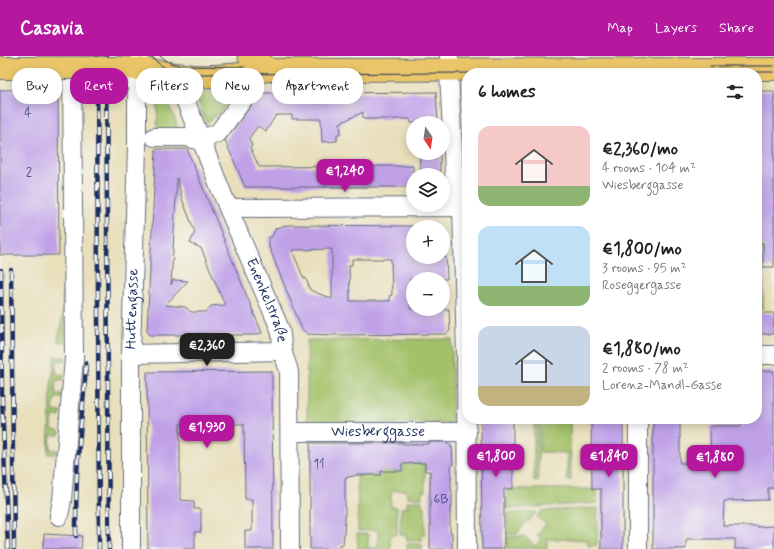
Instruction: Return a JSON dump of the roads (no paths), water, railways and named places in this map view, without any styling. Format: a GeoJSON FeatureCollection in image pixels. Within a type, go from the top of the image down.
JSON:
{"type":"FeatureCollection","features":[{"type":"Feature","properties":{"kind":"main road"},"geometry":{"type":"LineString","coordinates":[[250,56],[270,70]]}},
{"type":"Feature","properties":{"kind":"main road"},"geometry":{"type":"LineString","coordinates":[[0,68],[132,62],[161,64],[193,76],[238,75],[270,70],[449,63],[567,68]]}},
{"type":"Feature","properties":{"kind":"main road"},"geometry":{"type":"LineString","coordinates":[[762,69],[774,69]]}},
{"type":"Feature","properties":{"kind":"street"},"geometry":{"type":"LineString","coordinates":[[59,516],[62,500],[74,358],[72,56]]}},
{"type":"Feature","properties":{"kind":"street","name":"Huttengasse"},"geometry":{"type":"LineString","coordinates":[[131,549],[131,354],[137,146],[132,62]]}},
{"type":"Feature","properties":{"kind":"street"},"geometry":{"type":"LineString","coordinates":[[449,63],[455,191],[462,202]]}},
{"type":"Feature","properties":{"kind":"street","name":"Enenkelstraße"},"geometry":{"type":"LineString","coordinates":[[161,64],[182,92],[228,208],[282,335],[282,351],[289,372],[290,549]]}},
{"type":"Feature","properties":{"kind":"street"},"geometry":{"type":"LineString","coordinates":[[154,136],[201,139],[218,133],[240,104]]}},
{"type":"Feature","properties":{"kind":"street"},"geometry":{"type":"LineString","coordinates":[[228,208],[462,207]]}},
{"type":"Feature","properties":{"kind":"street"},"geometry":{"type":"LineString","coordinates":[[131,354],[282,351]]}},
{"type":"Feature","properties":{"kind":"street"},"geometry":{"type":"LineString","coordinates":[[762,355],[774,355]]}},
{"type":"Feature","properties":{"kind":"street"},"geometry":{"type":"LineString","coordinates":[[467,424],[467,549]]}},
{"type":"Feature","properties":{"kind":"street"},"geometry":{"type":"LineString","coordinates":[[638,424],[638,549]]}},
{"type":"Feature","properties":{"kind":"street","name":"Wiesberggasse"},"geometry":{"type":"LineString","coordinates":[[290,432],[467,432]]}},
{"type":"Feature","properties":{"kind":"tram line"},"geometry":{"type":"LineString","coordinates":[[151,56],[163,67],[189,74],[462,73]]}},
{"type":"Feature","properties":{"kind":"tram line"},"geometry":{"type":"LineString","coordinates":[[160,56],[170,63],[182,66],[244,67]]}},
{"type":"Feature","properties":{"kind":"tram line"},"geometry":{"type":"LineString","coordinates":[[710,66],[774,66]]}},
{"type":"Feature","properties":{"kind":"tram line"},"geometry":{"type":"LineString","coordinates":[[762,72],[774,72]]}},
{"type":"Feature","properties":{"kind":"railway"},"geometry":{"type":"LineString","coordinates":[[97,56],[99,549]]}},
{"type":"Feature","properties":{"kind":"railway"},"geometry":{"type":"LineString","coordinates":[[106,56],[109,549]]}},
{"type":"Feature","properties":{"kind":"railway"},"geometry":{"type":"LineString","coordinates":[[1,270],[2,400],[8,549]]}},
{"type":"Feature","properties":{"kind":"railway"},"geometry":{"type":"LineString","coordinates":[[11,270],[14,549]]}},
{"type":"Feature","properties":{"kind":"railway"},"geometry":{"type":"LineString","coordinates":[[76,536],[77,468],[86,363]]}}]}
